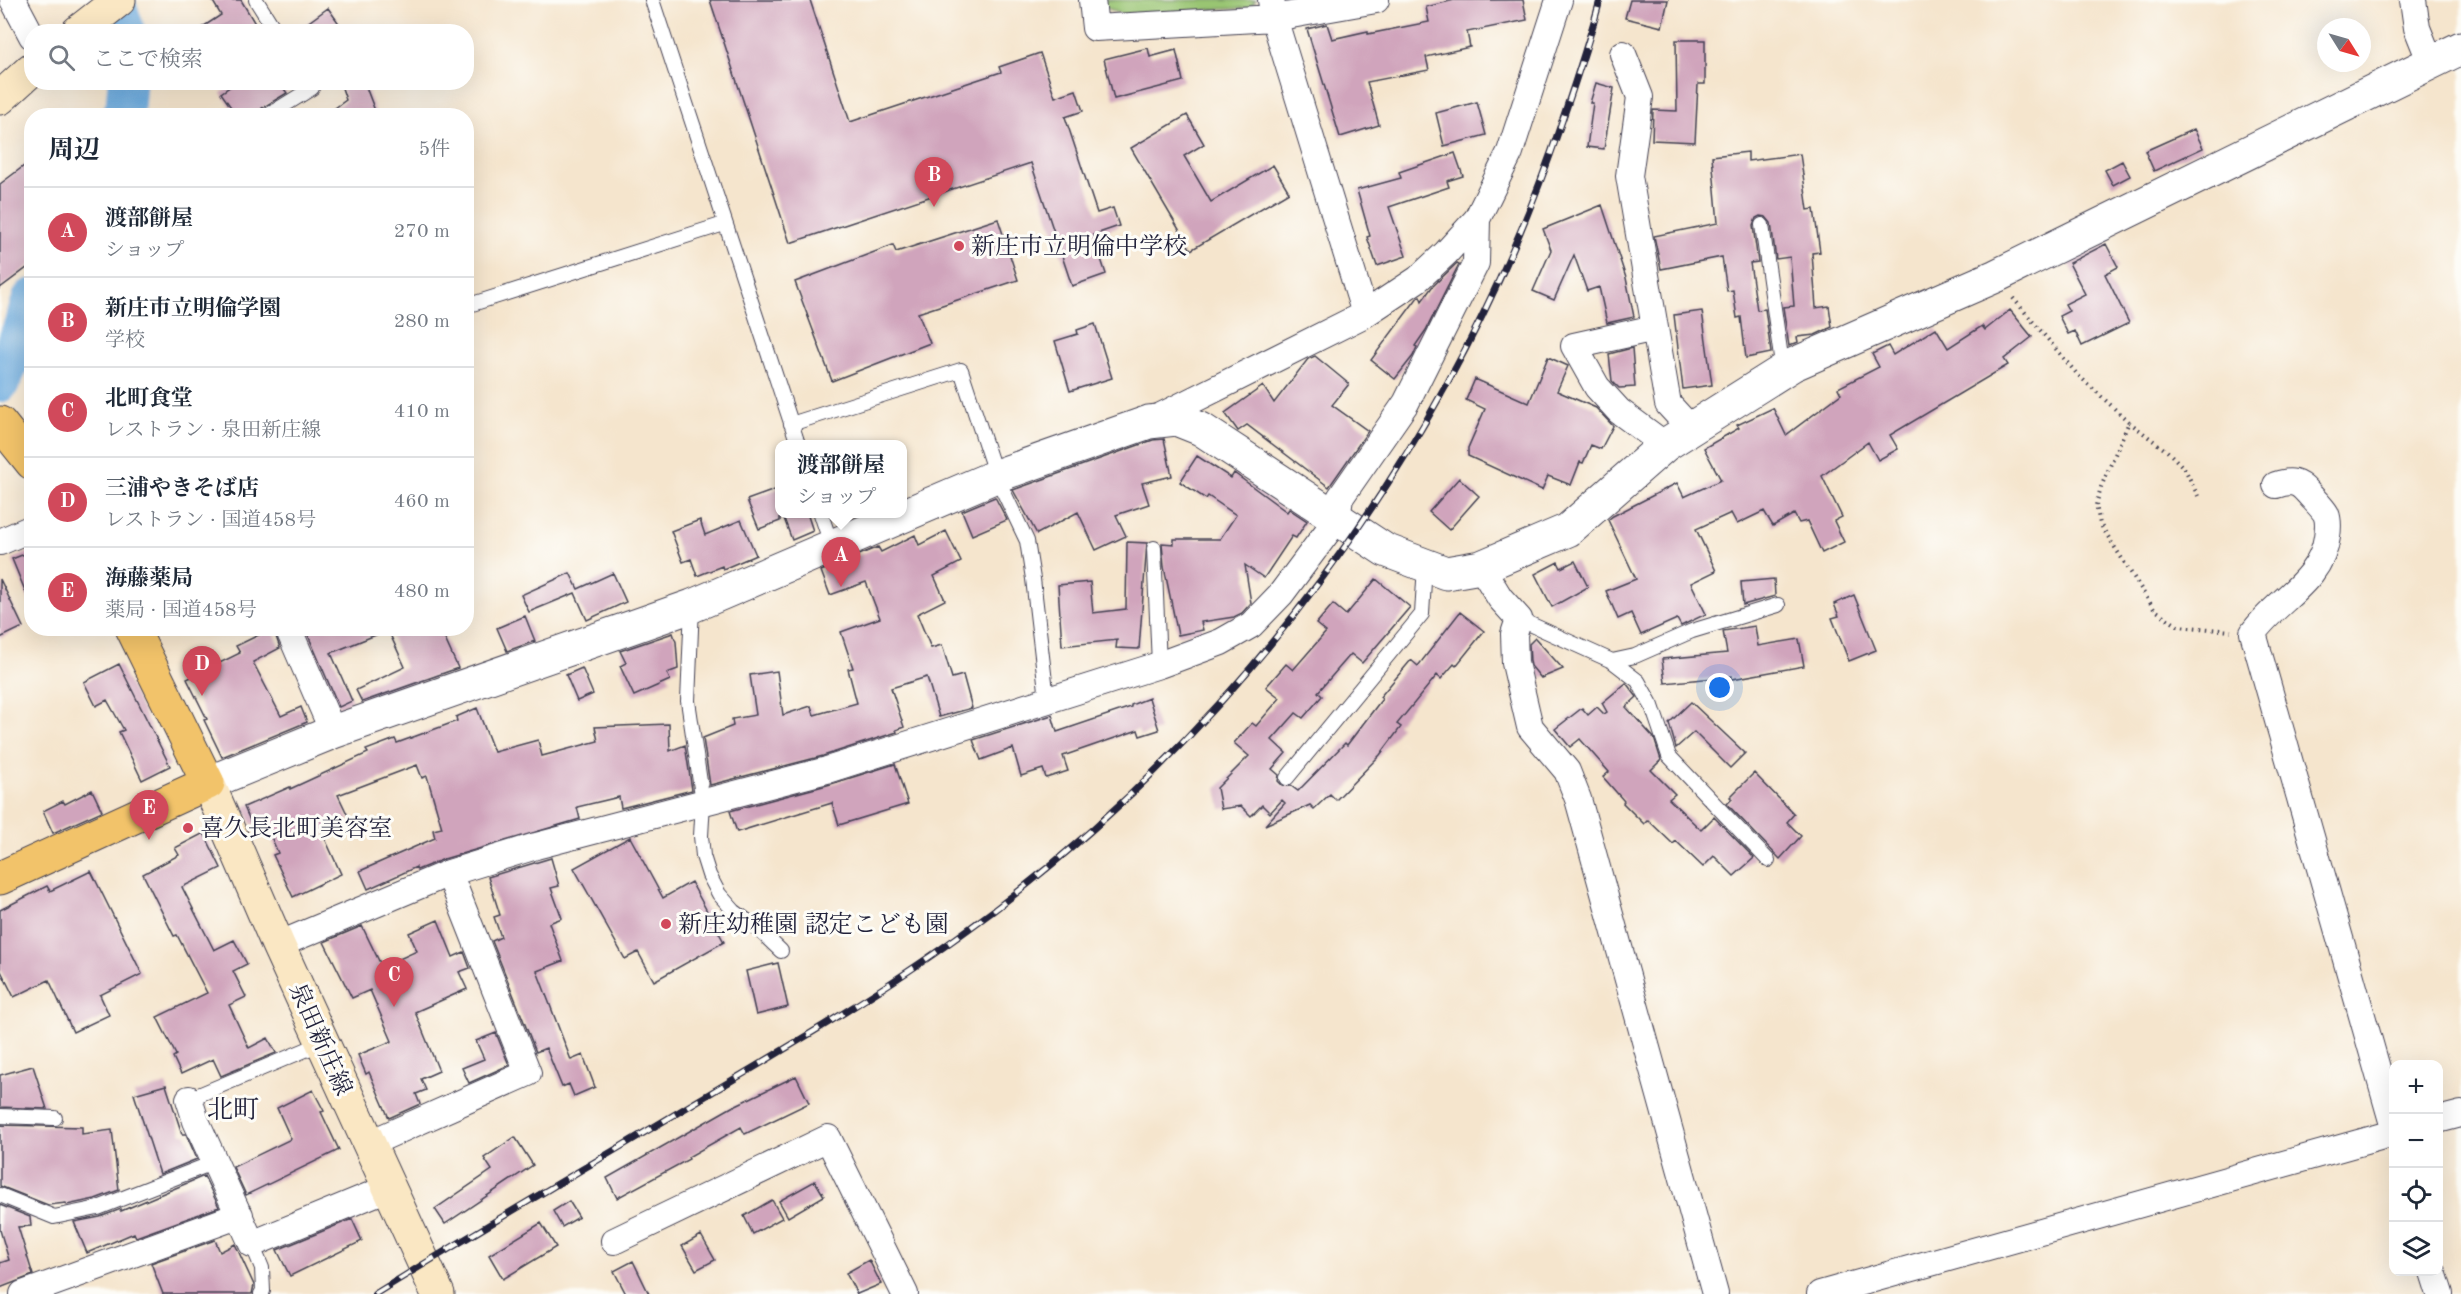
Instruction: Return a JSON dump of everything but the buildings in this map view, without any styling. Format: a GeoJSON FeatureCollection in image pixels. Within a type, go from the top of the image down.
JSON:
{"type":"FeatureCollection","features":[{"type":"Feature","properties":{"kind":"highway"},"geometry":{"type":"LineString","coordinates":[[0,423],[24,452]]}},
{"type":"Feature","properties":{"kind":"highway"},"geometry":{"type":"LineString","coordinates":[[0,878],[208,783],[136,636]]}},
{"type":"Feature","properties":{"kind":"main road"},"geometry":{"type":"LineString","coordinates":[[88,24],[115,3]]}},
{"type":"Feature","properties":{"kind":"main road"},"geometry":{"type":"LineString","coordinates":[[0,98],[24,76]]}},
{"type":"Feature","properties":{"kind":"main road","name":"泉田新庄線"},"geometry":{"type":"LineString","coordinates":[[208,783],[433,1292]]}},
{"type":"Feature","properties":{"kind":"street"},"geometry":{"type":"LineString","coordinates":[[13,0],[26,24]]}},
{"type":"Feature","properties":{"kind":"street"},"geometry":{"type":"LineString","coordinates":[[1092,0],[1095,28],[1376,0]]}},
{"type":"Feature","properties":{"kind":"street"},"geometry":{"type":"LineString","coordinates":[[907,515],[996,476],[1149,422],[1365,314],[1418,279],[1477,219],[1510,152],[1559,0]]}},
{"type":"Feature","properties":{"kind":"street"},"geometry":{"type":"LineString","coordinates":[[2413,0],[2417,28],[2431,63]]}},
{"type":"Feature","properties":{"kind":"street"},"geometry":{"type":"LineString","coordinates":[[1273,9],[1365,314]]}},
{"type":"Feature","properties":{"kind":"street"},"geometry":{"type":"LineString","coordinates":[[1149,422],[1176,420],[1201,429],[1384,550],[1446,573],[1481,567],[1568,530],[1678,437],[1783,370],[1996,276],[2461,48]]}},
{"type":"Feature","properties":{"kind":"street"},"geometry":{"type":"LineString","coordinates":[[1623,54],[1640,97],[1629,176],[1668,404],[1678,437]]}},
{"type":"Feature","properties":{"kind":"street"},"geometry":{"type":"LineString","coordinates":[[278,945],[449,873],[536,846],[827,770],[1159,665],[1221,642],[1251,625],[1281,594],[1337,519],[1340,498],[1406,403],[1476,263],[1477,219]]}},
{"type":"Feature","properties":{"kind":"street"},"geometry":{"type":"LineString","coordinates":[[1654,328],[1574,346],[1597,387],[1619,411],[1678,437]]}},
{"type":"Feature","properties":{"kind":"street"},"geometry":{"type":"LineString","coordinates":[[2276,485],[2289,481],[2301,485],[2326,514],[2328,528],[2326,545],[2321,561],[2309,576],[2260,623],[2253,633],[2390,1114]]}},
{"type":"Feature","properties":{"kind":"street"},"geometry":{"type":"LineString","coordinates":[[208,783],[333,732],[692,606],[899,518]]}},
{"type":"Feature","properties":{"kind":"street"},"geometry":{"type":"LineString","coordinates":[[0,542],[24,532]]}},
{"type":"Feature","properties":{"kind":"street"},"geometry":{"type":"LineString","coordinates":[[1481,567],[1500,598],[1519,619],[1514,634],[1515,663],[1530,727],[1567,771],[1578,799],[1715,1294]]}},
{"type":"Feature","properties":{"kind":"street"},"geometry":{"type":"LineString","coordinates":[[291,636],[333,732]]}},
{"type":"Feature","properties":{"kind":"street"},"geometry":{"type":"LineString","coordinates":[[368,1144],[528,1073],[449,873]]}},
{"type":"Feature","properties":{"kind":"street"},"geometry":{"type":"LineString","coordinates":[[189,1099],[196,1121],[252,1244],[388,1188]]}},
{"type":"Feature","properties":{"kind":"street"},"geometry":{"type":"LineString","coordinates":[[2443,1119],[2461,1114]]}},
{"type":"Feature","properties":{"kind":"street"},"geometry":{"type":"LineString","coordinates":[[1820,1294],[2389,1134]]}},
{"type":"Feature","properties":{"kind":"street"},"geometry":{"type":"LineString","coordinates":[[614,1241],[828,1138],[905,1294]]}},
{"type":"Feature","properties":{"kind":"street"},"geometry":{"type":"LineString","coordinates":[[23,1294],[240,1215]]}},
{"type":"Feature","properties":{"kind":"street"},"geometry":{"type":"LineString","coordinates":[[2434,1276],[2440,1294]]}},
{"type":"Feature","properties":{"kind":"lane"},"geometry":{"type":"LineString","coordinates":[[256,0],[271,24]]}},
{"type":"Feature","properties":{"kind":"lane"},"geometry":{"type":"LineString","coordinates":[[652,0],[797,440]]}},
{"type":"Feature","properties":{"kind":"lane"},"geometry":{"type":"LineString","coordinates":[[280,108],[309,90]]}},
{"type":"Feature","properties":{"kind":"lane"},"geometry":{"type":"LineString","coordinates":[[474,303],[724,224]]}},
{"type":"Feature","properties":{"kind":"lane"},"geometry":{"type":"LineString","coordinates":[[1762,225],[1783,370]]}},
{"type":"Feature","properties":{"kind":"lane"},"geometry":{"type":"LineString","coordinates":[[791,424],[961,370],[996,476],[1026,541],[1033,579],[1047,699]]}},
{"type":"Feature","properties":{"kind":"lane"},"geometry":{"type":"LineString","coordinates":[[823,518],[832,547]]}},
{"type":"Feature","properties":{"kind":"lane"},"geometry":{"type":"LineString","coordinates":[[1154,548],[1159,665]]}},
{"type":"Feature","properties":{"kind":"lane"},"geometry":{"type":"LineString","coordinates":[[1287,778],[1422,614],[1425,565]]}},
{"type":"Feature","properties":{"kind":"lane"},"geometry":{"type":"LineString","coordinates":[[1612,661],[1635,656],[1692,631],[1778,605]]}},
{"type":"Feature","properties":{"kind":"lane"},"geometry":{"type":"LineString","coordinates":[[692,606],[688,701],[703,802],[701,836],[703,856],[714,885],[734,911],[758,929],[781,951]]}},
{"type":"Feature","properties":{"kind":"lane"},"geometry":{"type":"LineString","coordinates":[[1519,619],[1612,661],[1638,681],[1652,706],[1669,756],[1768,860]]}},
{"type":"Feature","properties":{"kind":"lane"},"geometry":{"type":"LineString","coordinates":[[189,1099],[322,1043]]}},
{"type":"Feature","properties":{"kind":"lane"},"geometry":{"type":"LineString","coordinates":[[0,1116],[55,1118]]}},
{"type":"Feature","properties":{"kind":"lane"},"geometry":{"type":"LineString","coordinates":[[0,1195],[54,1217],[98,1208],[215,1162]]}},
{"type":"Feature","properties":{"kind":"lane"},"geometry":{"type":"LineString","coordinates":[[252,1244],[262,1268],[263,1291],[261,1294]]}},
{"type":"Feature","properties":{"kind":"path"},"geometry":{"type":"LineString","coordinates":[[1996,276],[2077,374],[2130,422],[2168,452],[2185,470],[2198,496]]}},
{"type":"Feature","properties":{"kind":"path"},"geometry":{"type":"LineString","coordinates":[[2130,422],[2101,487],[2096,506],[2100,524],[2154,609],[2178,626],[2253,633]]}},
{"type":"Feature","properties":{"kind":"green space"},"geometry":{"type":"Polygon","coordinates":[[[1102,0],[1256,0],[1250,8],[1120,14],[1103,6],[1102,0]]]}},
{"type":"Feature","properties":{"kind":"waterway"},"geometry":{"type":"LineString","coordinates":[[115,0],[123,24]]}},
{"type":"Feature","properties":{"kind":"waterway"},"geometry":{"type":"LineString","coordinates":[[125,108],[126,90]]}},
{"type":"Feature","properties":{"kind":"waterway"},"geometry":{"type":"LineString","coordinates":[[0,383],[10,363],[24,322]]}},
{"type":"Feature","properties":{"kind":"railway"},"geometry":{"type":"LineString","coordinates":[[375,1294],[804,1037],[898,978],[959,936],[1060,857],[1155,771],[1243,677],[1323,576],[1396,470],[1460,359],[1515,243],[1561,124],[1600,0]]}},
{"type":"Feature","properties":{"kind":"place","name":"新庄市立明倫学園"},"geometry":{"type":"Point","coordinates":[934,207]}},
{"type":"Feature","properties":{"kind":"place","name":"新庄市立明倫中学校"},"geometry":{"type":"Point","coordinates":[959,246]}},
{"type":"Feature","properties":{"kind":"place","name":"渡部餅屋"},"geometry":{"type":"Point","coordinates":[841,587]}},
{"type":"Feature","properties":{"kind":"place","name":"三浦やきそば店"},"geometry":{"type":"Point","coordinates":[202,696]}},
{"type":"Feature","properties":{"kind":"place","name":"喜久長北町美容室"},"geometry":{"type":"Point","coordinates":[188,828]}},
{"type":"Feature","properties":{"kind":"place","name":"海藤薬局"},"geometry":{"type":"Point","coordinates":[149,840]}},
{"type":"Feature","properties":{"kind":"place","name":"新庄幼稚園 認定こども園"},"geometry":{"type":"Point","coordinates":[666,924]}},
{"type":"Feature","properties":{"kind":"place","name":"北町食堂"},"geometry":{"type":"Point","coordinates":[394,1007]}},
{"type":"Feature","properties":{"kind":"district","name":"北町"},"geometry":{"type":"Point","coordinates":[233,1109]}}]}
